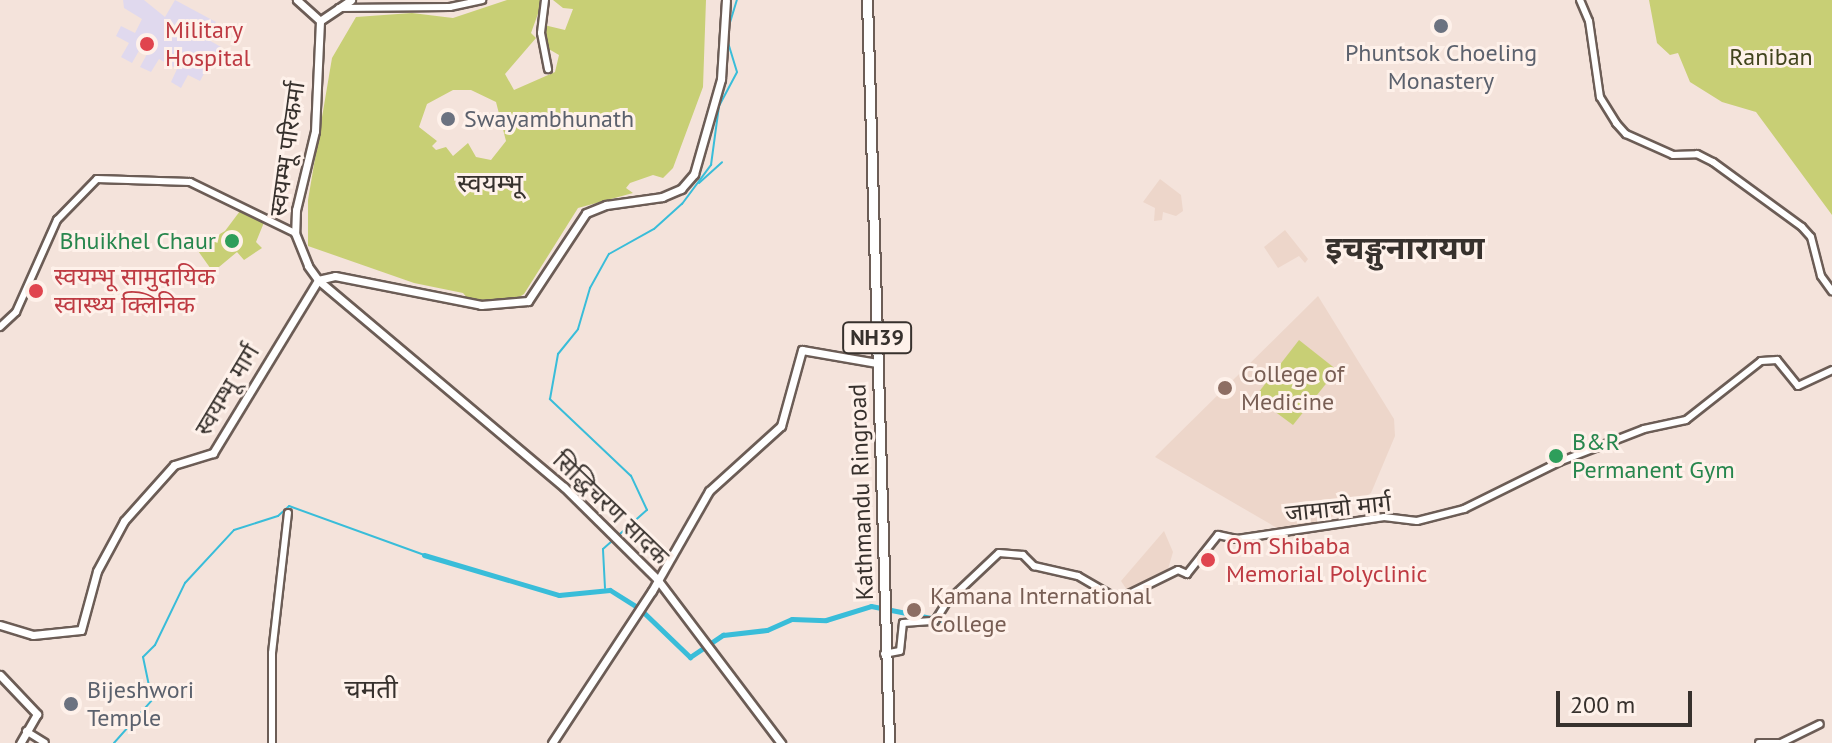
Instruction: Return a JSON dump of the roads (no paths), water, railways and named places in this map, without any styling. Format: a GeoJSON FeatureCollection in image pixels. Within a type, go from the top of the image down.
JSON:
{"type":"FeatureCollection","features":[{"type":"Feature","properties":{"kind":"highway","name":"Kathmandu Ringroad"},"geometry":{"type":"LineString","coordinates":[[867,0],[889,743]]}},
{"type":"Feature","properties":{"kind":"main road"},"geometry":{"type":"LineString","coordinates":[[297,0],[320,21],[351,0]]}},
{"type":"Feature","properties":{"kind":"main road"},"geometry":{"type":"LineString","coordinates":[[318,280],[335,276],[481,305],[522,304],[537,293],[586,213],[681,189],[700,163],[721,79],[726,0]]}},
{"type":"Feature","properties":{"kind":"main road","name":"स्वयम्भू परिकर्मा"},"geometry":{"type":"LineString","coordinates":[[318,280],[302,253],[295,233],[296,210],[315,131],[320,21]]}},
{"type":"Feature","properties":{"kind":"main road","name":"सिद्धिचरण सादक"},"geometry":{"type":"LineString","coordinates":[[318,280],[564,487],[657,579],[781,743]]}},
{"type":"Feature","properties":{"kind":"main road","name":"स्वयम्भू मार्ग"},"geometry":{"type":"LineString","coordinates":[[0,625],[33,635],[81,630],[97,571],[124,521],[174,465],[213,453],[318,280]]}},
{"type":"Feature","properties":{"kind":"main road"},"geometry":{"type":"LineString","coordinates":[[552,743],[719,478],[781,426],[804,349],[877,363]]}},
{"type":"Feature","properties":{"kind":"main road"},"geometry":{"type":"LineString","coordinates":[[0,675],[37,714],[20,743]]}},
{"type":"Feature","properties":{"kind":"street"},"geometry":{"type":"LineString","coordinates":[[337,8],[450,7],[482,0]]}},
{"type":"Feature","properties":{"kind":"street"},"geometry":{"type":"LineString","coordinates":[[545,0],[541,33],[548,69]]}},
{"type":"Feature","properties":{"kind":"street"},"geometry":{"type":"LineString","coordinates":[[1580,0],[1589,21],[1600,97],[1626,134],[1673,155],[1697,154],[1802,227],[1811,237],[1821,276],[1832,291]]}},
{"type":"Feature","properties":{"kind":"street"},"geometry":{"type":"LineString","coordinates":[[0,327],[16,312],[54,225],[97,179],[190,182],[295,233]]}},
{"type":"Feature","properties":{"kind":"street","name":"जामाचो मार्ग"},"geometry":{"type":"LineString","coordinates":[[884,654],[900,651],[903,623],[935,621],[947,602],[999,553],[1023,555],[1034,566],[1078,576],[1116,598],[1178,570],[1187,574],[1218,535],[1237,539],[1384,517],[1417,521],[1464,509],[1559,462],[1644,429],[1686,420],[1761,361],[1777,360],[1798,386],[1832,370]]}},
{"type":"Feature","properties":{"kind":"street"},"geometry":{"type":"LineString","coordinates":[[272,743],[272,653],[288,513]]}},
{"type":"Feature","properties":{"kind":"street"},"geometry":{"type":"LineString","coordinates":[[1759,743],[1780,743],[1820,724]]}},
{"type":"Feature","properties":{"kind":"street"},"geometry":{"type":"LineString","coordinates":[[26,731],[45,743]]}},
{"type":"Feature","properties":{"kind":"waterway"},"geometry":{"type":"LineString","coordinates":[[728,29],[737,0]]}},
{"type":"Feature","properties":{"kind":"waterway"},"geometry":{"type":"LineString","coordinates":[[605,588],[603,549],[647,510],[631,476],[550,399],[558,354],[578,329],[590,288],[609,254],[654,229],[682,204],[711,165],[719,106],[737,72],[727,39]]}},
{"type":"Feature","properties":{"kind":"waterway"},"geometry":{"type":"LineString","coordinates":[[699,183],[722,162]]}},
{"type":"Feature","properties":{"kind":"waterway"},"geometry":{"type":"LineString","coordinates":[[114,743],[152,700],[143,657],[155,645],[185,583],[234,530],[278,516],[289,506],[424,555]]}},
{"type":"Feature","properties":{"kind":"waterway"},"geometry":{"type":"LineString","coordinates":[[424,555],[559,595],[610,590],[639,608],[690,657],[723,635],[767,630],[792,619],[826,620],[871,606],[991,630]]}},
{"type":"Feature","properties":{"kind":"place","name":"Phuntsok Choeling Monastery"},"geometry":{"type":"Point","coordinates":[1441,26]}},
{"type":"Feature","properties":{"kind":"place","name":"Military Hospital"},"geometry":{"type":"Point","coordinates":[147,44]}},
{"type":"Feature","properties":{"kind":"place","name":"Swayambhunath"},"geometry":{"type":"Point","coordinates":[448,119]}},
{"type":"Feature","properties":{"kind":"place","name":"Bhuikhel Chaur"},"geometry":{"type":"Point","coordinates":[232,241]}},
{"type":"Feature","properties":{"kind":"place","name":"स्वयम्भू सामुदायिक स्वास्थ्य क्लिनिक"},"geometry":{"type":"Point","coordinates":[36,291]}},
{"type":"Feature","properties":{"kind":"place","name":"College of Medicine"},"geometry":{"type":"Point","coordinates":[1225,388]}},
{"type":"Feature","properties":{"kind":"place","name":"B&R Permanent Gym"},"geometry":{"type":"Point","coordinates":[1556,456]}},
{"type":"Feature","properties":{"kind":"place","name":"Om Shibaba Memorial Polyclinic"},"geometry":{"type":"Point","coordinates":[1208,560]}},
{"type":"Feature","properties":{"kind":"place","name":"Kamana International College"},"geometry":{"type":"Point","coordinates":[914,610]}},
{"type":"Feature","properties":{"kind":"place","name":"Bijeshwori Temple"},"geometry":{"type":"Point","coordinates":[71,704]}},
{"type":"Feature","properties":{"kind":"district","name":"स्वयम्भू"},"geometry":{"type":"Point","coordinates":[490,183]}},
{"type":"Feature","properties":{"kind":"district","name":"इचङ्गुनारायण"},"geometry":{"type":"Point","coordinates":[1405,247]}},
{"type":"Feature","properties":{"kind":"district","name":"चमती"},"geometry":{"type":"Point","coordinates":[371,689]}},
{"type":"Feature","properties":{"kind":"park label","name":"Raniban"},"geometry":{"type":"Point","coordinates":[1771,57]}}]}
